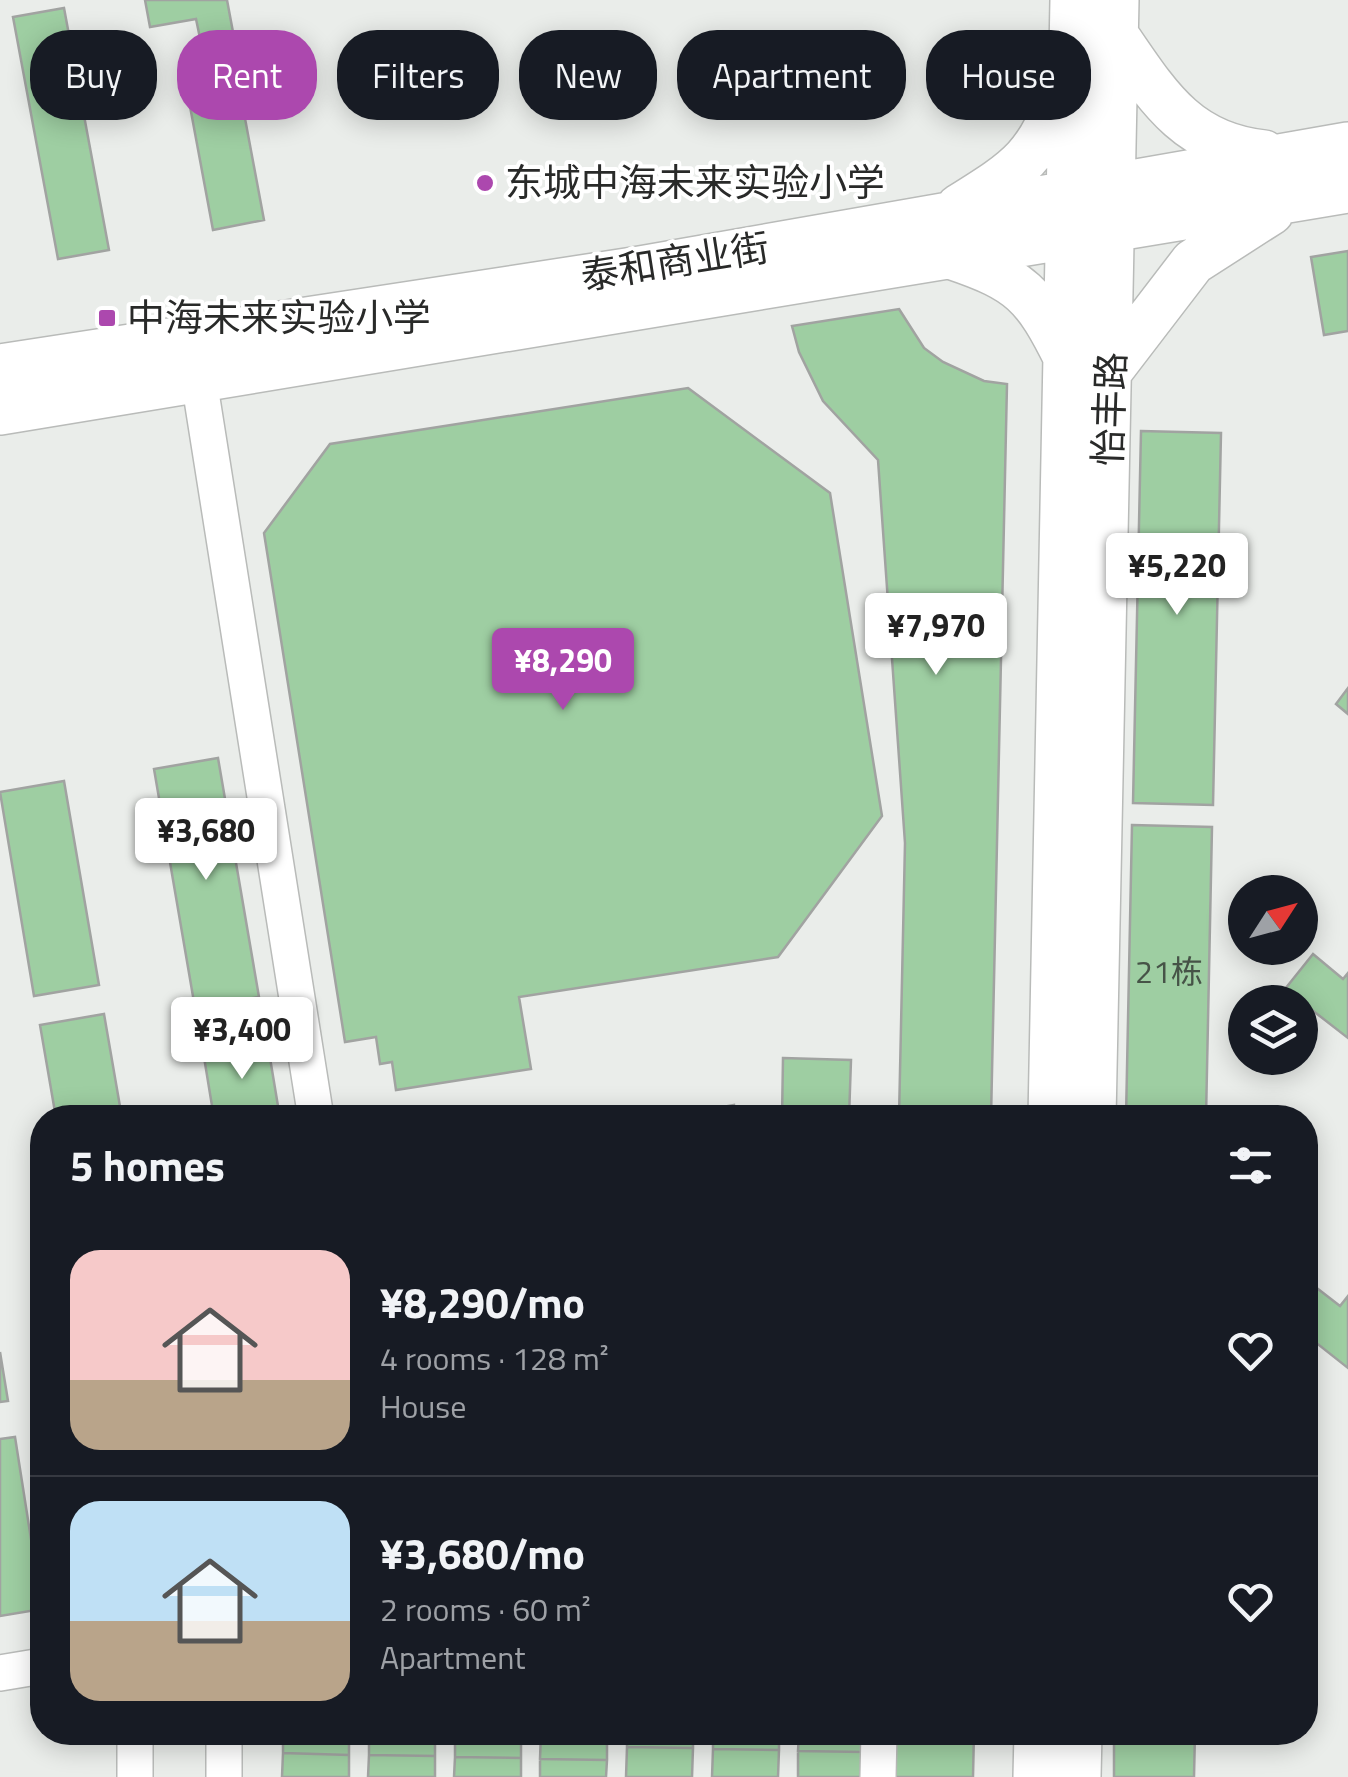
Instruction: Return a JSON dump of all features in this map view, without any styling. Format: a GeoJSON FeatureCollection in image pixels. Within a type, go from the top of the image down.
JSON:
{"type":"FeatureCollection","features":[{"type":"Feature","properties":{"kind":"street","name":"怡丰路"},"geometry":{"type":"LineString","coordinates":[[1073,0],[1073,30]]}},
{"type":"Feature","properties":{"kind":"street","name":"怡丰路"},"geometry":{"type":"LineString","coordinates":[[1093,1105],[1116,19]]}},
{"type":"Feature","properties":{"kind":"street"},"geometry":{"type":"LineString","coordinates":[[1116,19],[1153,90],[1192,130],[1232,150],[1291,155]]}},
{"type":"Feature","properties":{"kind":"street"},"geometry":{"type":"LineString","coordinates":[[1051,120],[1047,135],[948,236],[1004,274],[1043,310],[1068,360]]}},
{"type":"Feature","properties":{"kind":"street","name":"怡丰路"},"geometry":{"type":"LineString","coordinates":[[1051,1105],[1072,120]]}},
{"type":"Feature","properties":{"kind":"street","name":"泰和商业街"},"geometry":{"type":"LineString","coordinates":[[1115,208],[1291,155],[1348,146]]}},
{"type":"Feature","properties":{"kind":"street","name":"泰和商业街"},"geometry":{"type":"LineString","coordinates":[[0,412],[199,380],[1071,215],[1115,208],[1293,200],[1348,190]]}},
{"type":"Feature","properties":{"kind":"street"},"geometry":{"type":"LineString","coordinates":[[1111,370],[1194,262],[1293,200]]}},
{"type":"Feature","properties":{"kind":"street","name":"泰和商业街"},"geometry":{"type":"LineString","coordinates":[[0,367],[640,269],[948,236]]}},
{"type":"Feature","properties":{"kind":"street"},"geometry":{"type":"LineString","coordinates":[[199,380],[314,1105]]}},
{"type":"Feature","properties":{"kind":"street"},"geometry":{"type":"LineString","coordinates":[[0,1673],[30,1668]]}},
{"type":"Feature","properties":{"kind":"street"},"geometry":{"type":"LineString","coordinates":[[135,1777],[136,1745]]}},
{"type":"Feature","properties":{"kind":"street"},"geometry":{"type":"LineString","coordinates":[[224,1745],[224,1777]]}},
{"type":"Feature","properties":{"kind":"street"},"geometry":{"type":"LineString","coordinates":[[878,1777],[879,1745]]}},
{"type":"Feature","properties":{"kind":"street"},"geometry":{"type":"LineString","coordinates":[[1036,1777],[1037,1745]]}},
{"type":"Feature","properties":{"kind":"street"},"geometry":{"type":"LineString","coordinates":[[1078,1777],[1079,1745]]}},
{"type":"Feature","properties":{"kind":"building"},"geometry":{"type":"Polygon","coordinates":[[[145,0],[227,0],[233,30],[198,30],[196,19],[150,27],[145,0]]]}},
{"type":"Feature","properties":{"kind":"building"},"geometry":{"type":"Polygon","coordinates":[[[64,8],[68,30],[30,30],[30,108],[13,17],[64,8]]]}},
{"type":"Feature","properties":{"kind":"building"},"geometry":{"type":"Polygon","coordinates":[[[32,120],[85,120],[109,250],[58,259],[32,120]]]}},
{"type":"Feature","properties":{"kind":"building"},"geometry":{"type":"Polygon","coordinates":[[[193,120],[245,120],[264,220],[213,230],[193,120]]]}},
{"type":"Feature","properties":{"kind":"building"},"geometry":{"type":"Polygon","coordinates":[[[1348,251],[1348,331],[1324,335],[1311,257],[1348,251]]]}},
{"type":"Feature","properties":{"kind":"building"},"geometry":{"type":"Polygon","coordinates":[[[899,309],[924,348],[943,362],[984,381],[1007,384],[991,1105],[899,1105],[905,843],[878,460],[823,401],[799,352],[792,326],[899,309]]]}},
{"type":"Feature","properties":{"kind":"building"},"geometry":{"type":"Polygon","coordinates":[[[688,388],[830,493],[882,816],[778,957],[519,997],[531,1069],[396,1090],[392,1062],[380,1064],[376,1037],[345,1042],[264,533],[330,444],[688,388]]]}},
{"type":"Feature","properties":{"kind":"building"},"geometry":{"type":"Polygon","coordinates":[[[1141,431],[1221,433],[1213,805],[1133,803],[1141,431]]]}},
{"type":"Feature","properties":{"kind":"building"},"geometry":{"type":"Polygon","coordinates":[[[1348,688],[1348,714],[1336,704],[1348,688]]]}},
{"type":"Feature","properties":{"kind":"building"},"geometry":{"type":"Polygon","coordinates":[[[218,758],[259,997],[195,1008],[154,769],[218,758]]]}},
{"type":"Feature","properties":{"kind":"building"},"geometry":{"type":"Polygon","coordinates":[[[64,781],[99,985],[34,996],[0,792],[64,781]]]}},
{"type":"Feature","properties":{"kind":"building"},"geometry":{"type":"Polygon","coordinates":[[[1132,825],[1212,827],[1206,1105],[1126,1105],[1132,825]]]}},
{"type":"Feature","properties":{"kind":"building"},"geometry":{"type":"Polygon","coordinates":[[[1318,958],[1343,979],[1348,973],[1348,1038],[1318,1015],[1318,985],[1288,985],[1304,965],[1318,965],[1318,958]]]}},
{"type":"Feature","properties":{"kind":"building"},"geometry":{"type":"Polygon","coordinates":[[[104,1014],[120,1105],[54,1105],[40,1025],[104,1014]]]}},
{"type":"Feature","properties":{"kind":"building"},"geometry":{"type":"Polygon","coordinates":[[[267,1040],[278,1105],[212,1105],[203,1051],[267,1040]]]}},
{"type":"Feature","properties":{"kind":"building"},"geometry":{"type":"Polygon","coordinates":[[[783,1058],[851,1060],[849,1105],[782,1105],[783,1058]]]}},
{"type":"Feature","properties":{"kind":"building"},"geometry":{"type":"Polygon","coordinates":[[[1318,1289],[1340,1306],[1348,1296],[1348,1368],[1318,1344],[1318,1289]]]}},
{"type":"Feature","properties":{"kind":"building"},"geometry":{"type":"Polygon","coordinates":[[[0,1352],[8,1401],[0,1402],[0,1352]]]}},
{"type":"Feature","properties":{"kind":"building"},"geometry":{"type":"Polygon","coordinates":[[[15,1437],[30,1533],[30,1611],[0,1616],[0,1439],[15,1437]]]}},
{"type":"Feature","properties":{"kind":"building"},"geometry":{"type":"Polygon","coordinates":[[[283,1745],[349,1745],[349,1755],[283,1753],[283,1745]]]}},
{"type":"Feature","properties":{"kind":"building"},"geometry":{"type":"Polygon","coordinates":[[[369,1745],[435,1745],[435,1756],[369,1755],[369,1745]]]}},
{"type":"Feature","properties":{"kind":"building"},"geometry":{"type":"Polygon","coordinates":[[[455,1745],[521,1745],[521,1758],[455,1757],[455,1745]]]}},
{"type":"Feature","properties":{"kind":"building"},"geometry":{"type":"Polygon","coordinates":[[[541,1745],[607,1745],[607,1760],[540,1759],[541,1745]]]}},
{"type":"Feature","properties":{"kind":"building"},"geometry":{"type":"Polygon","coordinates":[[[627,1745],[693,1745],[693,1748],[627,1745]]]}},
{"type":"Feature","properties":{"kind":"building"},"geometry":{"type":"Polygon","coordinates":[[[713,1745],[779,1745],[779,1750],[713,1749],[713,1745]]]}},
{"type":"Feature","properties":{"kind":"building"},"geometry":{"type":"Polygon","coordinates":[[[798,1745],[864,1745],[864,1752],[798,1751],[798,1745]]]}},
{"type":"Feature","properties":{"kind":"building"},"geometry":{"type":"Polygon","coordinates":[[[893,1745],[974,1745],[973,1777],[892,1777],[893,1745]]]}},
{"type":"Feature","properties":{"kind":"building"},"geometry":{"type":"Polygon","coordinates":[[[1114,1745],[1195,1745],[1194,1777],[1114,1777],[1114,1745]]]}},
{"type":"Feature","properties":{"kind":"building"},"geometry":{"type":"Polygon","coordinates":[[[627,1747],[693,1748],[692,1777],[626,1777],[627,1747]]]}},
{"type":"Feature","properties":{"kind":"building"},"geometry":{"type":"Polygon","coordinates":[[[713,1749],[779,1750],[778,1777],[712,1777],[713,1749]]]}},
{"type":"Feature","properties":{"kind":"building"},"geometry":{"type":"Polygon","coordinates":[[[798,1751],[864,1752],[864,1777],[798,1777],[798,1751]]]}},
{"type":"Feature","properties":{"kind":"building"},"geometry":{"type":"Polygon","coordinates":[[[283,1753],[349,1755],[349,1777],[282,1777],[283,1753]]]}},
{"type":"Feature","properties":{"kind":"building"},"geometry":{"type":"Polygon","coordinates":[[[369,1755],[435,1756],[435,1777],[368,1777],[369,1755]]]}},
{"type":"Feature","properties":{"kind":"building"},"geometry":{"type":"Polygon","coordinates":[[[455,1757],[521,1758],[521,1777],[454,1777],[455,1757]]]}},
{"type":"Feature","properties":{"kind":"building"},"geometry":{"type":"Polygon","coordinates":[[[540,1759],[607,1760],[606,1777],[540,1777],[540,1759]]]}},
{"type":"Feature","properties":{"kind":"place","name":"东城中海未来实验小学"},"geometry":{"type":"Point","coordinates":[485,183]}},
{"type":"Feature","properties":{"kind":"place","name":"中海未来实验小学"},"geometry":{"type":"Point","coordinates":[107,318]}}]}
